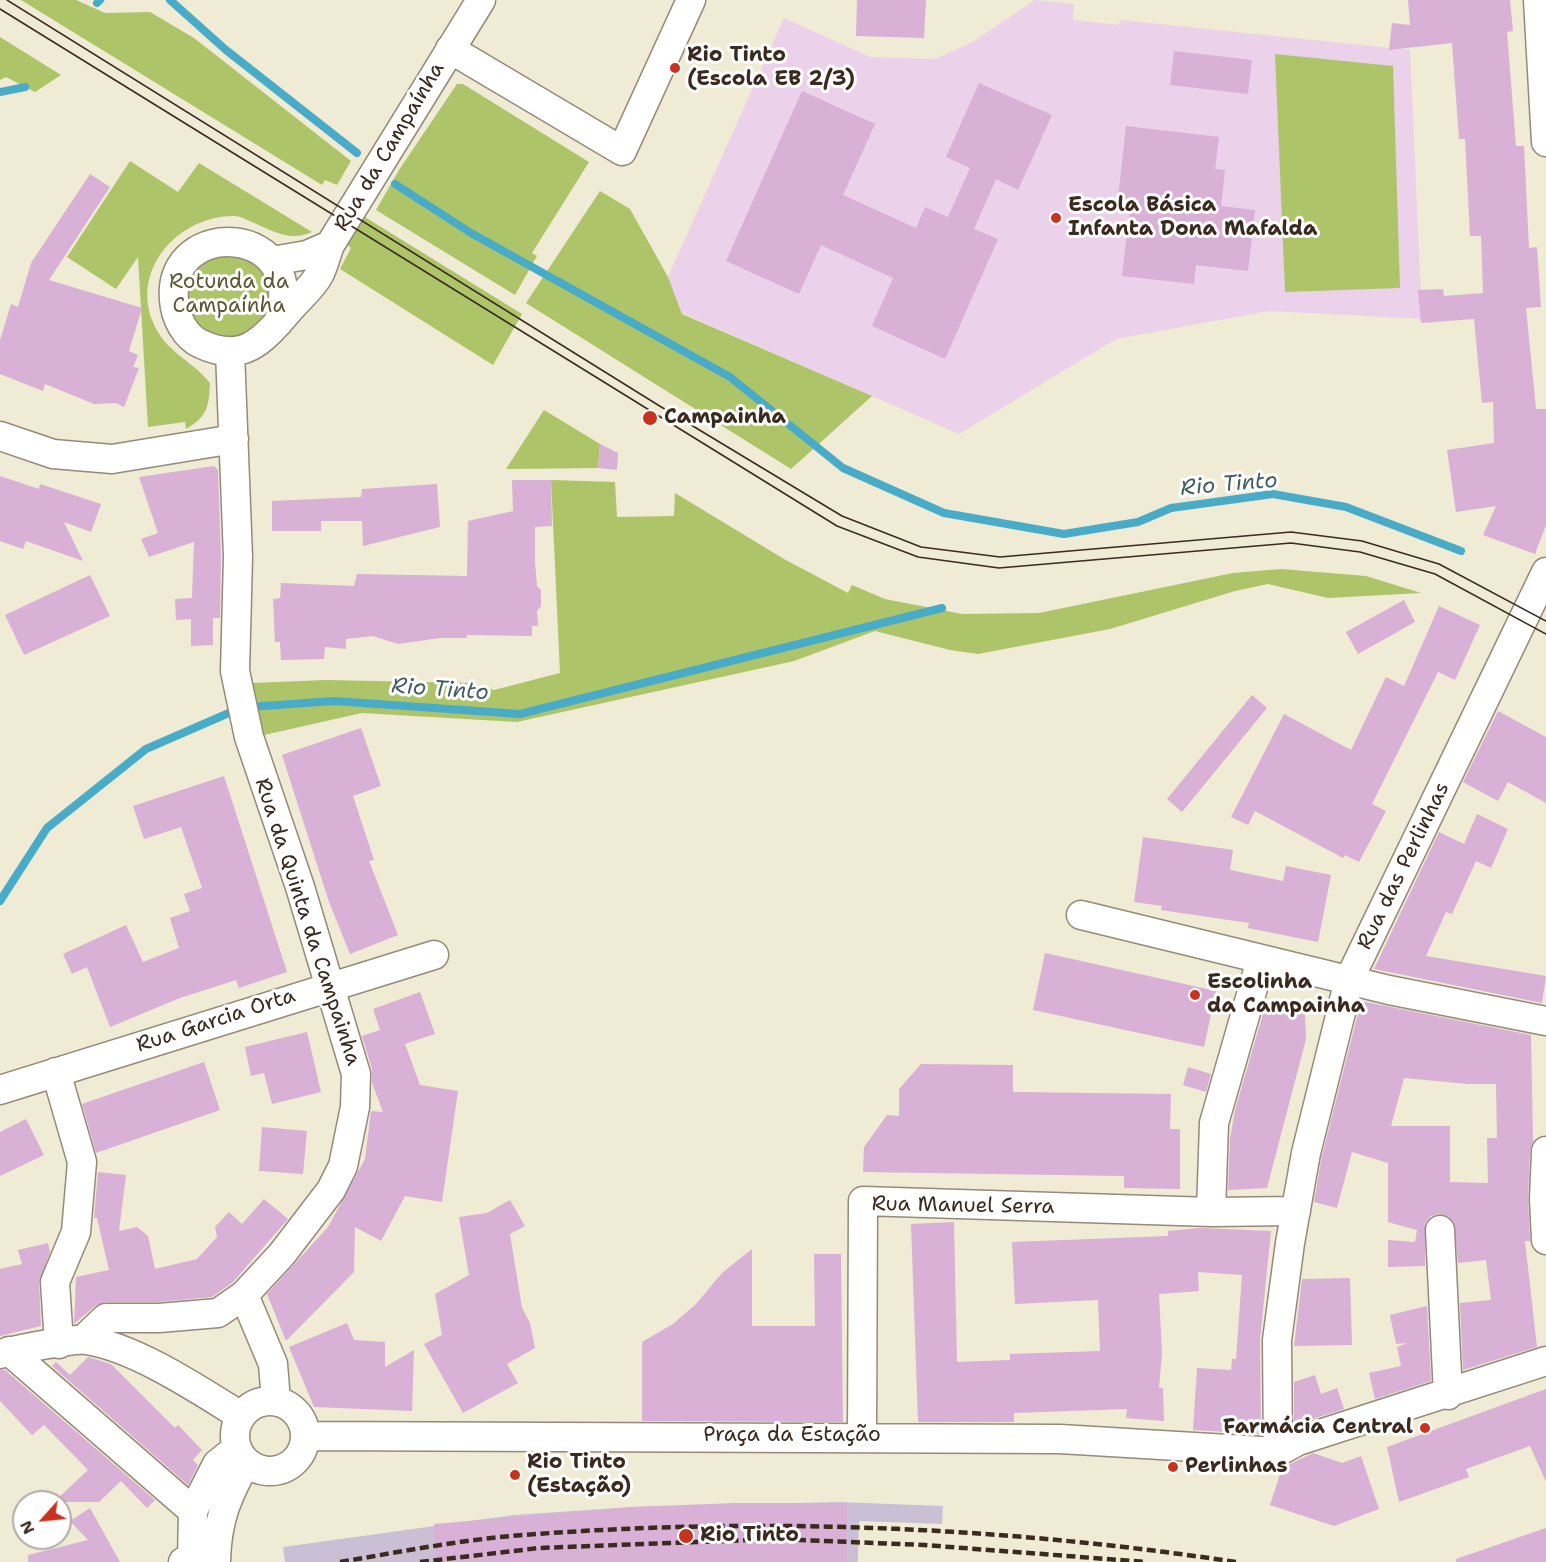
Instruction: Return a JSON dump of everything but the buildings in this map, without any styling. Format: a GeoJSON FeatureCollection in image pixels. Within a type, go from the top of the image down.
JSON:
{"type":"FeatureCollection","features":[{"type":"Feature","properties":{"kind":"street","name":"Rua da Campaínha"},"geometry":{"type":"LineString","coordinates":[[230,352],[249,348],[265,339],[318,276],[330,245],[481,0]]}},
{"type":"Feature","properties":{"kind":"street","name":"Rua da Campaínha"},"geometry":{"type":"LineString","coordinates":[[450,49],[622,151],[692,0]]}},
{"type":"Feature","properties":{"kind":"street"},"geometry":{"type":"LineString","coordinates":[[1538,0],[1546,142]]}},
{"type":"Feature","properties":{"kind":"street"},"geometry":{"type":"LineString","coordinates":[[0,436],[53,454],[112,459],[234,439],[230,352],[216,350],[198,343],[184,329],[177,317],[173,298],[176,279],[184,262],[200,248],[218,241],[238,241],[258,248],[272,261],[281,278],[284,305],[278,323]]}},
{"type":"Feature","properties":{"kind":"street","name":"Rua da Campaínha"},"geometry":{"type":"LineString","coordinates":[[272,261],[308,255],[330,245]]}},
{"type":"Feature","properties":{"kind":"street","name":"Rua da Quinta da Campainha"},"geometry":{"type":"LineString","coordinates":[[71,1342],[106,1318],[159,1318],[219,1313],[244,1295],[289,1245],[331,1190],[343,1166],[355,1107],[356,1074],[300,887],[249,737],[235,671],[238,557],[234,439]]}},
{"type":"Feature","properties":{"kind":"street","name":"Rua das Perlinhas"},"geometry":{"type":"LineString","coordinates":[[1278,1452],[1277,1340],[1296,1211],[1306,1153],[1349,980],[1546,572]]}},
{"type":"Feature","properties":{"kind":"street"},"geometry":{"type":"LineString","coordinates":[[1081,915],[1261,960],[1546,1022]]}},
{"type":"Feature","properties":{"kind":"street","name":"Rua Garcia Orta"},"geometry":{"type":"LineString","coordinates":[[0,1090],[328,986],[434,955]]}},
{"type":"Feature","properties":{"kind":"street"},"geometry":{"type":"LineString","coordinates":[[1210,1212],[1214,1123],[1261,960]]}},
{"type":"Feature","properties":{"kind":"street"},"geometry":{"type":"LineString","coordinates":[[56,1072],[82,1162],[76,1232],[55,1282],[71,1342]]}},
{"type":"Feature","properties":{"kind":"street"},"geometry":{"type":"LineString","coordinates":[[1546,1151],[1544,1199],[1546,1240]]}},
{"type":"Feature","properties":{"kind":"street","name":"Rua Manuel Serra"},"geometry":{"type":"LineString","coordinates":[[862,1436],[863,1201],[1210,1212],[1296,1211]]}},
{"type":"Feature","properties":{"kind":"street"},"geometry":{"type":"LineString","coordinates":[[1440,1230],[1448,1395]]}},
{"type":"Feature","properties":{"kind":"street"},"geometry":{"type":"LineString","coordinates":[[244,1295],[273,1364],[276,1401]]}},
{"type":"Feature","properties":{"kind":"street"},"geometry":{"type":"LineString","coordinates":[[5,1352],[71,1342],[112,1346],[138,1358],[241,1416]]}},
{"type":"Feature","properties":{"kind":"street"},"geometry":{"type":"LineString","coordinates":[[5,1352],[193,1511]]}},
{"type":"Feature","properties":{"kind":"street"},"geometry":{"type":"LineString","coordinates":[[1278,1452],[1298,1441],[1448,1395],[1546,1361]]}},
{"type":"Feature","properties":{"kind":"street"},"geometry":{"type":"LineString","coordinates":[[216,1561],[217,1534],[224,1502],[241,1455],[235,1431],[241,1416],[251,1407],[263,1402],[276,1401],[288,1406],[297,1414],[303,1424],[305,1436],[298,1458],[289,1466],[267,1472],[241,1455]]}},
{"type":"Feature","properties":{"kind":"street","name":"Praça da Estação"},"geometry":{"type":"LineString","coordinates":[[305,1436],[862,1436],[1060,1439],[1278,1452]]}},
{"type":"Feature","properties":{"kind":"street"},"geometry":{"type":"LineString","coordinates":[[183,1562],[192,1560],[193,1511],[217,1464],[241,1455]]}},
{"type":"Feature","properties":{"kind":"shaded area","name":"Escola Básica Infanta Dona Mafalda"},"geometry":{"type":"Polygon","coordinates":[[[1035,0],[1074,4],[1073,20],[1119,25],[1120,20],[1410,50],[1422,319],[1269,311],[1116,339],[959,434],[682,313],[668,277],[784,18],[870,57],[935,59],[973,42],[1035,0]]]}},
{"type":"Feature","properties":{"kind":"shaded area"},"geometry":{"type":"Polygon","coordinates":[[[838,1502],[943,1506],[942,1524],[859,1521],[858,1562],[285,1562],[283,1547],[514,1515],[632,1507],[838,1502]]]}},
{"type":"Feature","properties":{"kind":"green space"},"geometry":{"type":"Polygon","coordinates":[[[21,0],[76,0],[105,13],[150,12],[194,38],[351,161],[337,185],[325,180],[322,185],[21,0]]]}},
{"type":"Feature","properties":{"kind":"green space"},"geometry":{"type":"Polygon","coordinates":[[[0,37],[61,75],[35,92],[6,77],[0,80],[0,37]]]}},
{"type":"Feature","properties":{"kind":"green space"},"geometry":{"type":"Polygon","coordinates":[[[1275,54],[1393,66],[1400,288],[1285,292],[1275,54]]]}},
{"type":"Feature","properties":{"kind":"green space"},"geometry":{"type":"Polygon","coordinates":[[[457,84],[463,84],[589,162],[532,253],[537,256],[515,295],[376,210],[399,170],[457,84]]]}},
{"type":"Feature","properties":{"kind":"green space"},"geometry":{"type":"Polygon","coordinates":[[[130,161],[178,192],[199,163],[312,232],[289,236],[235,216],[215,218],[197,224],[180,234],[166,247],[155,263],[149,280],[148,300],[157,331],[171,348],[210,383],[208,405],[203,416],[186,429],[185,422],[148,427],[138,257],[116,289],[67,257],[130,161]]]}},
{"type":"Feature","properties":{"kind":"green space"},"geometry":{"type":"Polygon","coordinates":[[[600,191],[630,209],[668,277],[682,314],[872,396],[791,469],[526,303],[600,191]]]}},
{"type":"Feature","properties":{"kind":"green space"},"geometry":{"type":"Polygon","coordinates":[[[360,214],[522,314],[493,365],[340,269],[351,248],[344,242],[360,214]]]}},
{"type":"Feature","properties":{"kind":"green space","name":"Rotunda da Campaínha"},"geometry":{"type":"Polygon","coordinates":[[[221,255],[237,255],[252,262],[263,273],[270,288],[267,312],[258,325],[237,337],[221,337],[206,330],[195,319],[188,304],[188,288],[195,273],[206,262],[221,255]]]}},
{"type":"Feature","properties":{"kind":"green space"},"geometry":{"type":"Polygon","coordinates":[[[544,410],[600,444],[598,468],[506,469],[544,410]]]}},
{"type":"Feature","properties":{"kind":"green space"},"geometry":{"type":"Polygon","coordinates":[[[551,480],[615,482],[617,517],[674,516],[675,493],[784,559],[848,593],[852,585],[885,599],[962,614],[1039,613],[1233,573],[1281,569],[1366,576],[1421,593],[1328,598],[1268,584],[1235,591],[1110,629],[978,654],[950,650],[875,631],[794,661],[517,722],[362,713],[264,735],[253,683],[326,680],[470,683],[494,690],[560,673],[551,480]]]}},
{"type":"Feature","properties":{"kind":"waterway"},"geometry":{"type":"LineString","coordinates":[[97,3],[100,0]]}},
{"type":"Feature","properties":{"kind":"waterway"},"geometry":{"type":"LineString","coordinates":[[170,0],[226,50],[357,153]]}},
{"type":"Feature","properties":{"kind":"waterway"},"geometry":{"type":"LineString","coordinates":[[0,92],[25,87]]}},
{"type":"Feature","properties":{"kind":"waterway"},"geometry":{"type":"LineString","coordinates":[[395,184],[471,233],[730,377],[843,468],[944,513],[1064,534],[1138,522],[1171,508],[1273,494],[1346,507],[1461,551]]}},
{"type":"Feature","properties":{"kind":"waterway","name":"Rio Tinto"},"geometry":{"type":"LineString","coordinates":[[249,707],[334,701],[520,714],[942,608]]}},
{"type":"Feature","properties":{"kind":"waterway","name":"Rio Tinto"},"geometry":{"type":"LineString","coordinates":[[0,901],[47,828],[146,749],[238,709]]}},
{"type":"Feature","properties":{"kind":"tram line"},"geometry":{"type":"LineString","coordinates":[[7,0],[658,405],[842,516],[921,547],[1000,557],[1291,532],[1362,541],[1439,564],[1546,621]]}},
{"type":"Feature","properties":{"kind":"tram line"},"geometry":{"type":"LineString","coordinates":[[0,9],[837,526],[918,557],[999,568],[1291,543],[1360,552],[1435,574],[1546,634]]}},
{"type":"Feature","properties":{"kind":"railway"},"geometry":{"type":"LineString","coordinates":[[340,1562],[438,1545],[512,1536],[712,1526],[887,1528],[975,1533],[1062,1540],[1236,1562]]}},
{"type":"Feature","properties":{"kind":"railway"},"geometry":{"type":"LineString","coordinates":[[420,1562],[539,1548],[776,1539],[924,1545],[1146,1562]]}},
{"type":"Feature","properties":{"kind":"place","name":"Rio Tinto (Escola EB 2/3)"},"geometry":{"type":"Point","coordinates":[675,68]}},
{"type":"Feature","properties":{"kind":"place","name":"Escola Básica Infanta Dona Mafalda"},"geometry":{"type":"Point","coordinates":[1056,218]}},
{"type":"Feature","properties":{"kind":"place","name":"Campainha"},"geometry":{"type":"Point","coordinates":[650,418]}},
{"type":"Feature","properties":{"kind":"place","name":"Escolinha da Campainha"},"geometry":{"type":"Point","coordinates":[1195,995]}},
{"type":"Feature","properties":{"kind":"place","name":"Farmácia Central"},"geometry":{"type":"Point","coordinates":[1425,1428]}},
{"type":"Feature","properties":{"kind":"place","name":"Perlinhas"},"geometry":{"type":"Point","coordinates":[1173,1467]}},
{"type":"Feature","properties":{"kind":"place","name":"Rio Tinto (Estação)"},"geometry":{"type":"Point","coordinates":[515,1475]}},
{"type":"Feature","properties":{"kind":"place","name":"Rio Tinto"},"geometry":{"type":"Point","coordinates":[686,1536]}}]}
